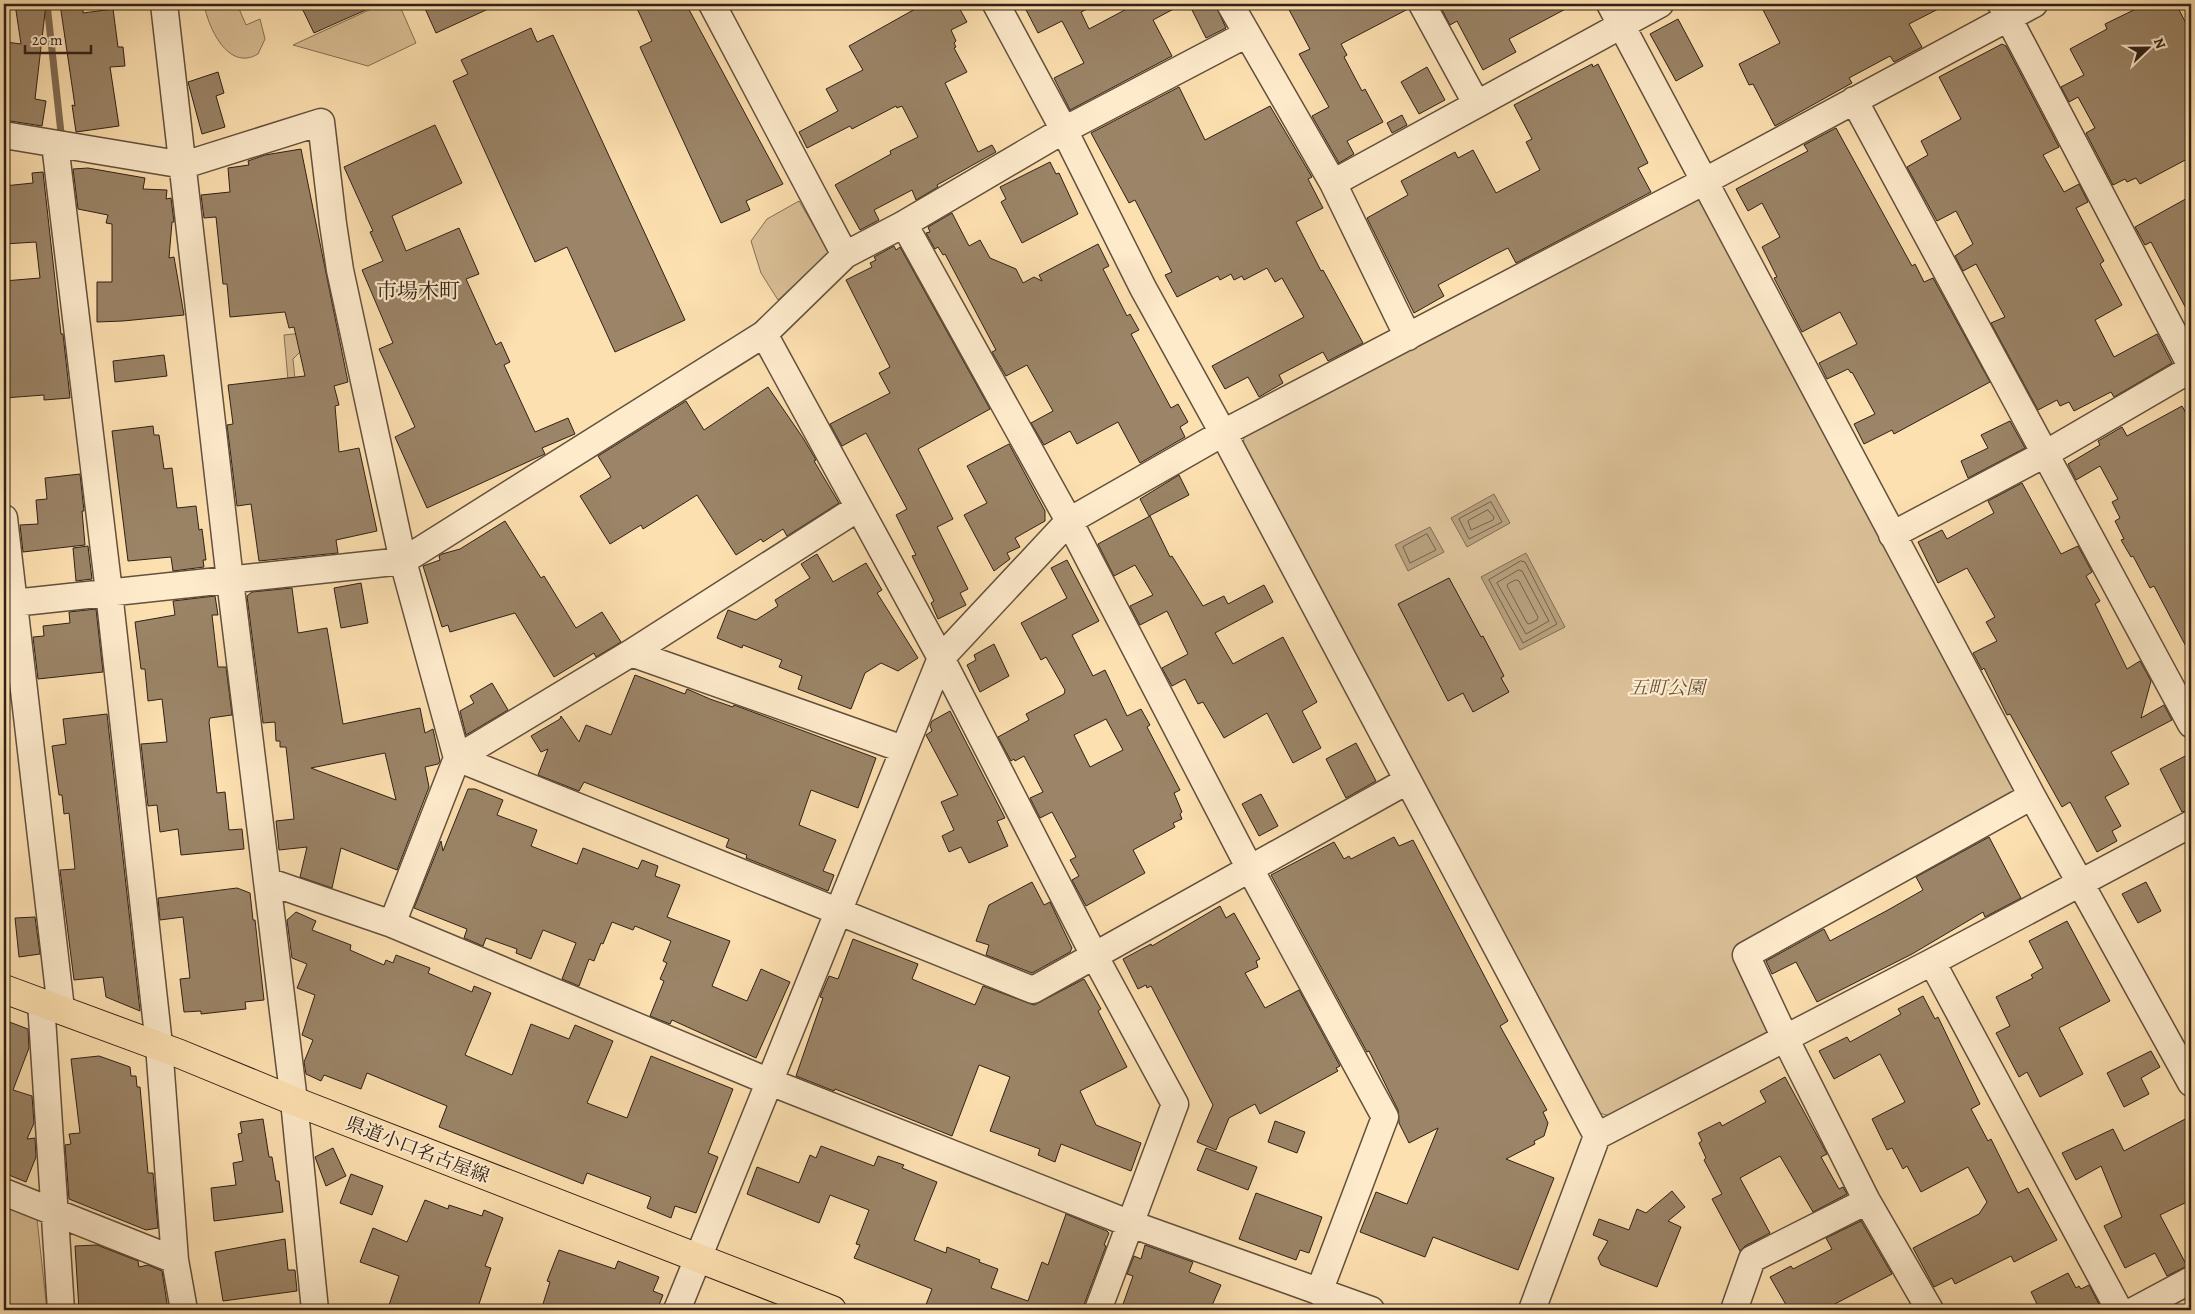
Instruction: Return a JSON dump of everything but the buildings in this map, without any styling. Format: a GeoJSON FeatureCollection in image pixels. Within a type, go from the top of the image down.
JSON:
{"type":"FeatureCollection","features":[{"type":"Feature","properties":{"kind":"main road","name":"県道小口名古屋線"},"geometry":{"type":"LineString","coordinates":[[4,989],[159,1046],[294,1101],[832,1310]]}},
{"type":"Feature","properties":{"kind":"street"},"geometry":{"type":"LineString","coordinates":[[164,4],[184,165],[230,580],[294,1101],[315,1310]]}},
{"type":"Feature","properties":{"kind":"street"},"geometry":{"type":"LineString","coordinates":[[712,4],[845,254]]}},
{"type":"Feature","properties":{"kind":"street"},"geometry":{"type":"LineString","coordinates":[[996,4],[1064,130],[1144,288],[1597,1136]]}},
{"type":"Feature","properties":{"kind":"street"},"geometry":{"type":"LineString","coordinates":[[1230,4],[1333,183],[1408,336]]}},
{"type":"Feature","properties":{"kind":"street"},"geometry":{"type":"LineString","coordinates":[[1422,4],[1476,103]]}},
{"type":"Feature","properties":{"kind":"street"},"geometry":{"type":"LineString","coordinates":[[1333,183],[1476,103],[1616,14],[1660,4]]}},
{"type":"Feature","properties":{"kind":"street"},"geometry":{"type":"LineString","coordinates":[[677,1310],[941,658],[1069,520],[1223,433],[1705,181],[1854,100],[2005,11],[2034,4]]}},
{"type":"Feature","properties":{"kind":"street"},"geometry":{"type":"LineString","coordinates":[[1892,535],[2045,454],[2191,367],[2005,11]]}},
{"type":"Feature","properties":{"kind":"street"},"geometry":{"type":"LineString","coordinates":[[1616,14],[2032,796],[2191,1083]]}},
{"type":"Feature","properties":{"kind":"street"},"geometry":{"type":"LineString","coordinates":[[9,604],[403,561],[764,334],[845,254],[904,224],[1064,130],[1247,34]]}},
{"type":"Feature","properties":{"kind":"street"},"geometry":{"type":"LineString","coordinates":[[1854,100],[2191,724]]}},
{"type":"Feature","properties":{"kind":"street"},"geometry":{"type":"LineString","coordinates":[[4,135],[184,165],[321,122],[332,224],[340,270],[403,561],[457,758],[392,924]]}},
{"type":"Feature","properties":{"kind":"street"},"geometry":{"type":"LineString","coordinates":[[55,144],[109,592],[159,1046],[175,1260],[184,1310]]}},
{"type":"Feature","properties":{"kind":"street"},"geometry":{"type":"LineString","coordinates":[[904,224],[1069,520],[1250,869],[1385,1117],[1318,1292]]}},
{"type":"Feature","properties":{"kind":"street"},"geometry":{"type":"LineString","coordinates":[[764,334],[941,658],[1094,954],[1175,1104],[1098,1310]]}},
{"type":"Feature","properties":{"kind":"street"},"geometry":{"type":"LineString","coordinates":[[457,758],[631,653],[858,508]]}},
{"type":"Feature","properties":{"kind":"street"},"geometry":{"type":"LineString","coordinates":[[4,518],[9,604],[51,1006],[55,1212],[61,1310]]}},
{"type":"Feature","properties":{"kind":"street"},"geometry":{"type":"LineString","coordinates":[[631,653],[903,749]]}},
{"type":"Feature","properties":{"kind":"street"},"geometry":{"type":"LineString","coordinates":[[457,758],[1033,990],[1094,954],[1407,781]]}},
{"type":"Feature","properties":{"kind":"street"},"geometry":{"type":"LineString","coordinates":[[1930,1310],[1867,1201],[1785,1038],[1746,955],[2032,796]]}},
{"type":"Feature","properties":{"kind":"street"},"geometry":{"type":"LineString","coordinates":[[1532,1310],[1597,1136],[1932,962],[2191,824]]}},
{"type":"Feature","properties":{"kind":"street"},"geometry":{"type":"LineString","coordinates":[[267,881],[392,924],[770,1082],[1131,1224],[1371,1310]]}},
{"type":"Feature","properties":{"kind":"street"},"geometry":{"type":"LineString","coordinates":[[1932,962],[2119,1310]]}},
{"type":"Feature","properties":{"kind":"street"},"geometry":{"type":"LineString","coordinates":[[4,1192],[175,1260]]}},
{"type":"Feature","properties":{"kind":"street"},"geometry":{"type":"LineString","coordinates":[[1734,1310],[1752,1260],[1867,1201]]}},
{"type":"Feature","properties":{"kind":"street"},"geometry":{"type":"LineString","coordinates":[[2135,1310],[2191,1280]]}},
{"type":"Feature","properties":{"kind":"green space"},"geometry":{"type":"Polygon","coordinates":[[[204,4],[237,4],[246,25],[260,19],[265,39],[258,54],[247,58],[237,57],[229,52],[215,35],[204,4]]]}},
{"type":"Feature","properties":{"kind":"green space"},"geometry":{"type":"Polygon","coordinates":[[[382,4],[399,4],[416,43],[368,66],[293,45],[382,4]]]}},
{"type":"Feature","properties":{"kind":"green space","name":"五町公園"},"geometry":{"type":"Polygon","coordinates":[[[1704,196],[2025,793],[1738,954],[1772,1033],[1617,1118],[1592,1111],[1243,450],[1244,437],[1704,196]]]}},
{"type":"Feature","properties":{"kind":"green space"},"geometry":{"type":"Polygon","coordinates":[[[799,201],[829,252],[778,300],[761,273],[751,241],[767,219],[799,201]]]}},
{"type":"Feature","properties":{"kind":"green space"},"geometry":{"type":"Polygon","coordinates":[[[321,331],[293,359],[296,390],[289,391],[284,335],[321,331]]]}},
{"type":"Feature","properties":{"kind":"green space"},"geometry":{"type":"Polygon","coordinates":[[[4,1198],[36,1210],[47,1310],[4,1310],[4,1198]]]}},
{"type":"Feature","properties":{"kind":"water"},"geometry":{"type":"Polygon","coordinates":[[[1494,494],[1510,523],[1467,547],[1451,518],[1494,494]]]}},
{"type":"Feature","properties":{"kind":"water"},"geometry":{"type":"Polygon","coordinates":[[[1430,527],[1444,552],[1408,571],[1395,545],[1430,527]]]}},
{"type":"Feature","properties":{"kind":"water"},"geometry":{"type":"Polygon","coordinates":[[[1526,553],[1565,627],[1520,650],[1481,577],[1526,553]]]}},
{"type":"Feature","properties":{"kind":"waterway"},"geometry":{"type":"LineString","coordinates":[[47,4],[61,133]]}},
{"type":"Feature","properties":{"kind":"district","name":"市場木町"},"geometry":{"type":"Point","coordinates":[418,291]}}]}
